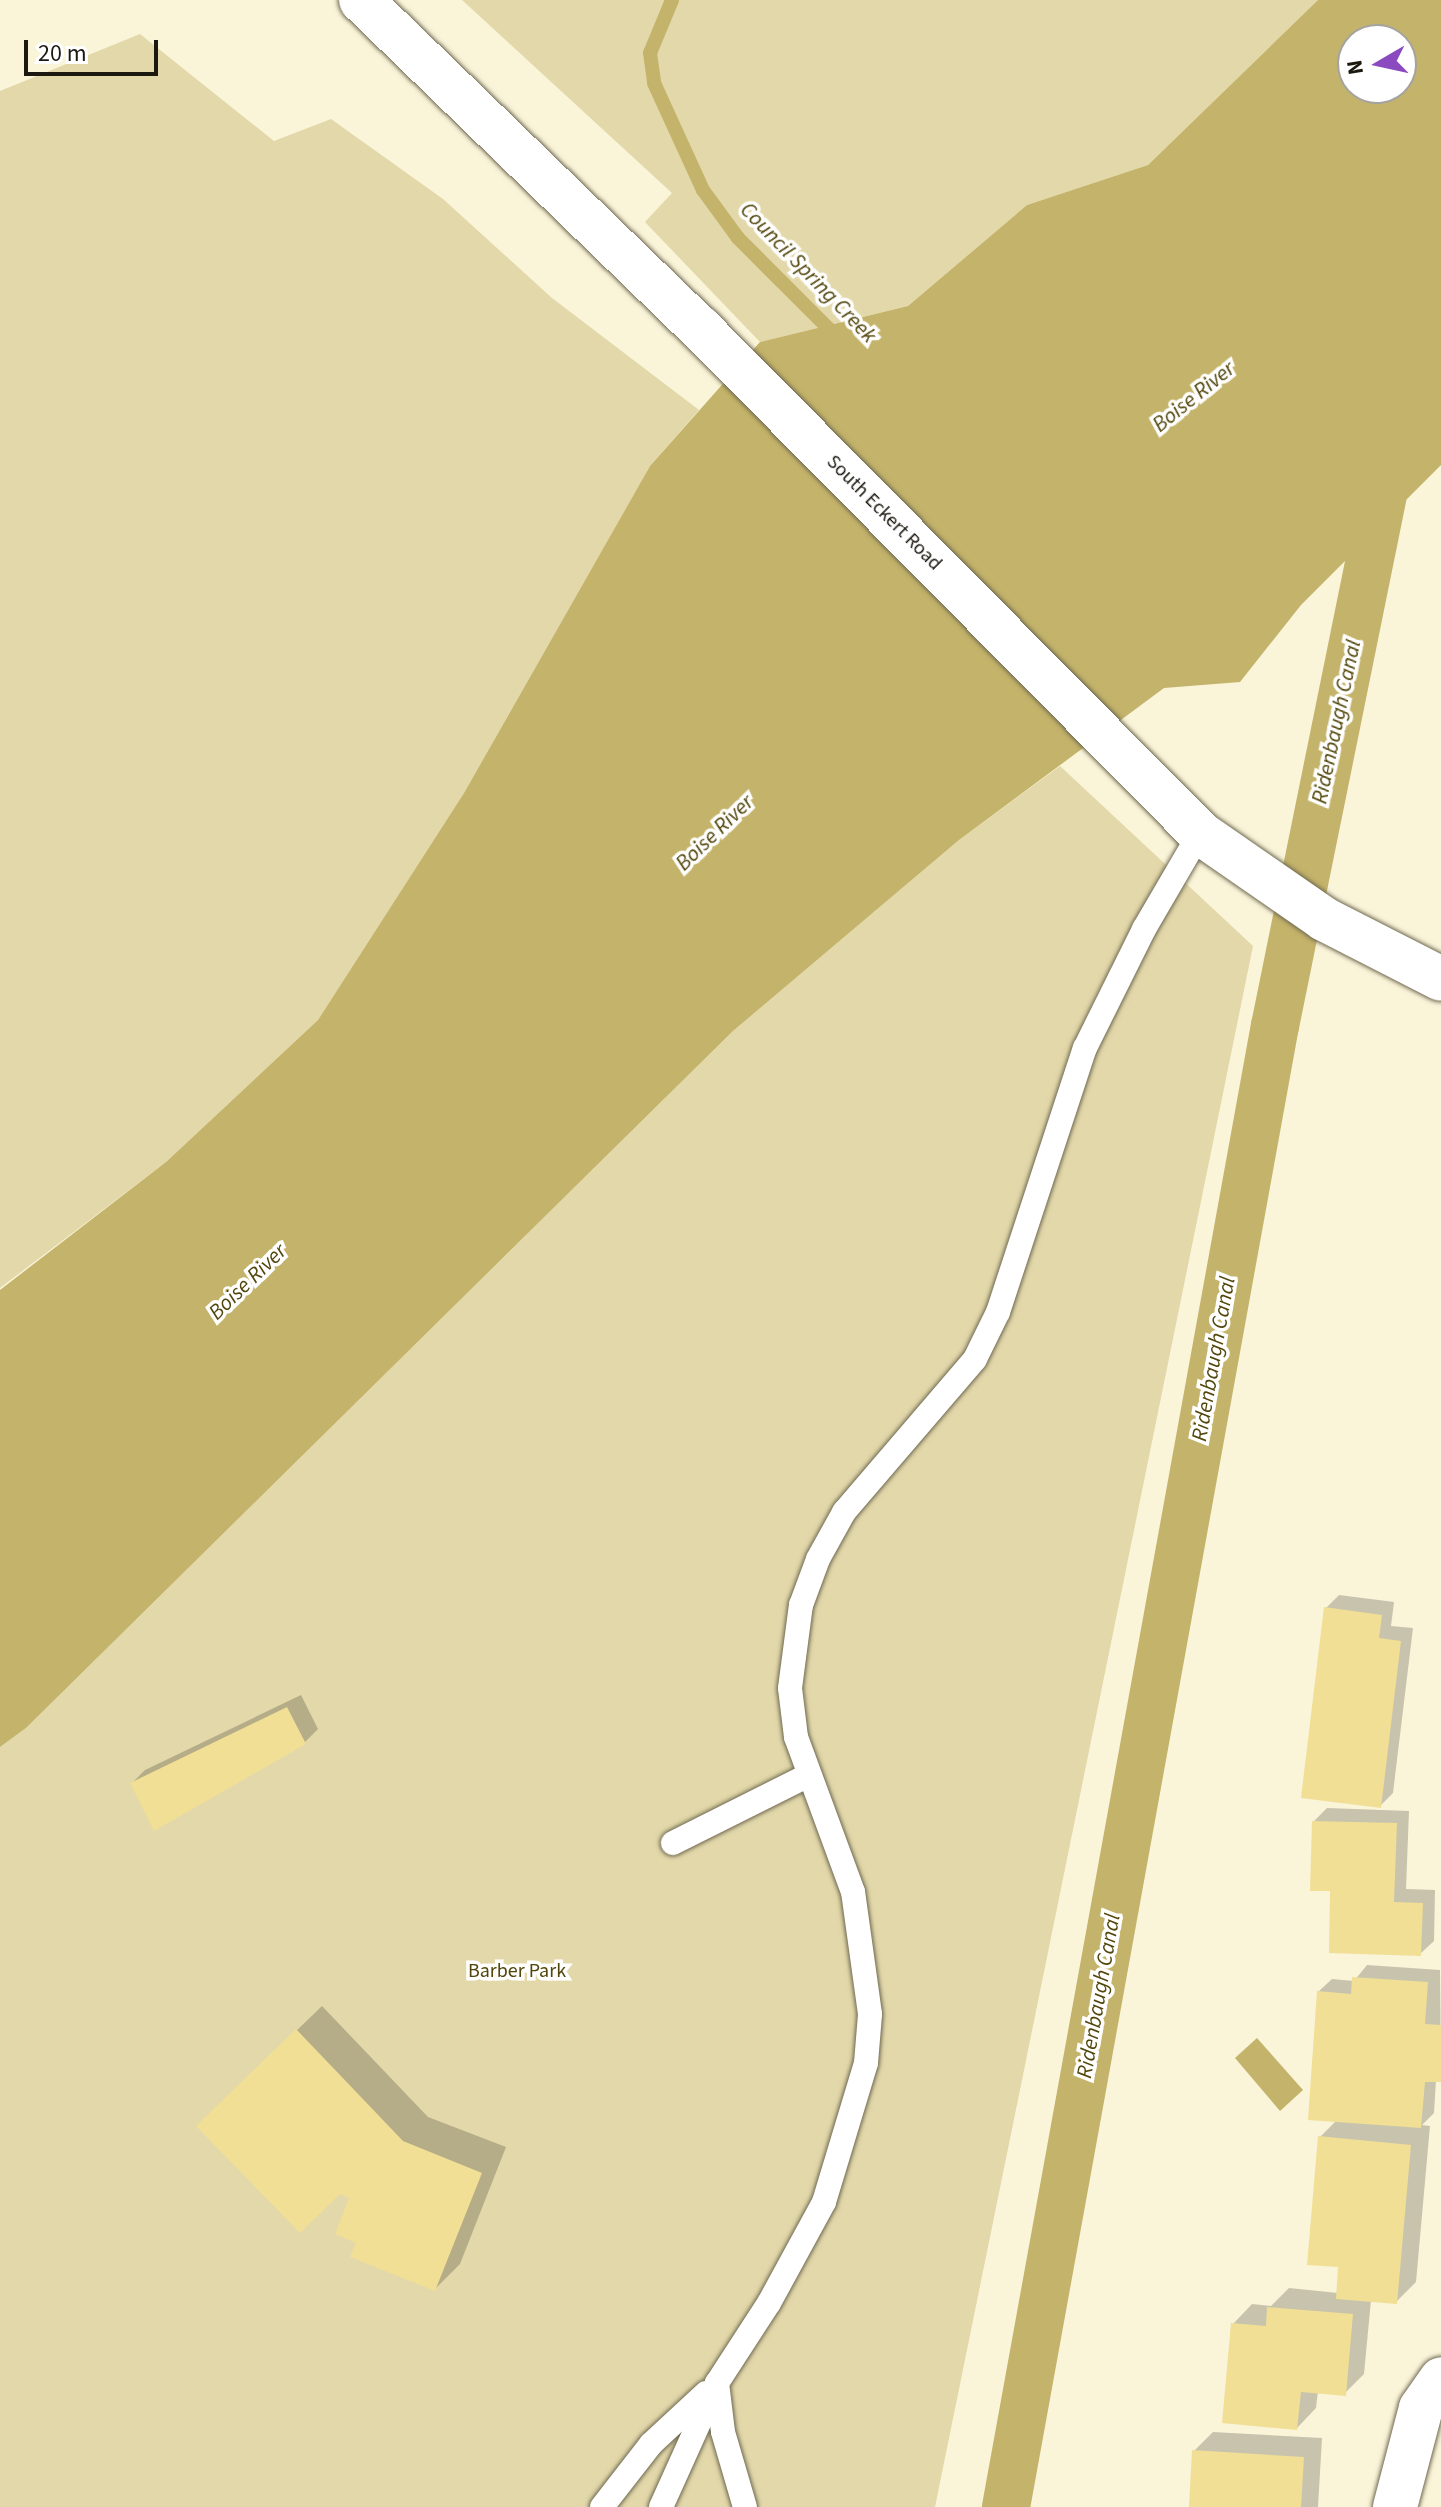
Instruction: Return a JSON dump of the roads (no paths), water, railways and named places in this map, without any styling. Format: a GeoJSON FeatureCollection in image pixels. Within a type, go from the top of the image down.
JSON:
{"type":"FeatureCollection","features":[{"type":"Feature","properties":{"kind":"street","name":"South Eckert Road"},"geometry":{"type":"LineString","coordinates":[[361,0],[700,328],[1200,833],[1421,972]]}},
{"type":"Feature","properties":{"kind":"street"},"geometry":{"type":"LineString","coordinates":[[1395,2507],[1421,2408],[1441,2379]]}},
{"type":"Feature","properties":{"kind":"lane"},"geometry":{"type":"LineString","coordinates":[[661,2507],[717,2383],[769,2303],[824,2202],[866,2063],[870,2014],[853,1892],[807,1776],[796,1737],[792,1658],[801,1605],[818,1559],[872,1476],[975,1359],[998,1312],[1085,1048],[1144,929],[1200,833]]}},
{"type":"Feature","properties":{"kind":"lane"},"geometry":{"type":"LineString","coordinates":[[673,1843],[807,1776]]}},
{"type":"Feature","properties":{"kind":"lane"},"geometry":{"type":"LineString","coordinates":[[602,2507],[651,2444],[717,2383]]}},
{"type":"Feature","properties":{"kind":"lane"},"geometry":{"type":"LineString","coordinates":[[717,2383],[723,2432],[745,2507]]}},
{"type":"Feature","properties":{"kind":"water","name":"Boise River"},"geometry":{"type":"Polygon","coordinates":[[[1318,0],[1441,0],[1441,465],[1301,605],[1240,682],[1164,688],[959,840],[733,1031],[26,1728],[0,1747],[0,1290],[166,1162],[318,1020],[464,793],[650,466],[760,342],[908,306],[1027,205],[1148,165],[1318,0]]]}},
{"type":"Feature","properties":{"kind":"water"},"geometry":{"type":"Polygon","coordinates":[[[1257,2038],[1303,2090],[1280,2111],[1235,2058],[1257,2038]]]}},
{"type":"Feature","properties":{"kind":"waterway","name":"Council Spring Creek"},"geometry":{"type":"LineString","coordinates":[[672,0],[650,53],[654,83],[703,190],[738,238],[839,339]]}},
{"type":"Feature","properties":{"kind":"waterway","name":"Ridenbaugh Canal"},"geometry":{"type":"LineString","coordinates":[[1006,2507],[1275,1026],[1389,465]]}},
{"type":"Feature","properties":{"kind":"park label","name":"Barber Park"},"geometry":{"type":"Point","coordinates":[517,1971]}}]}
